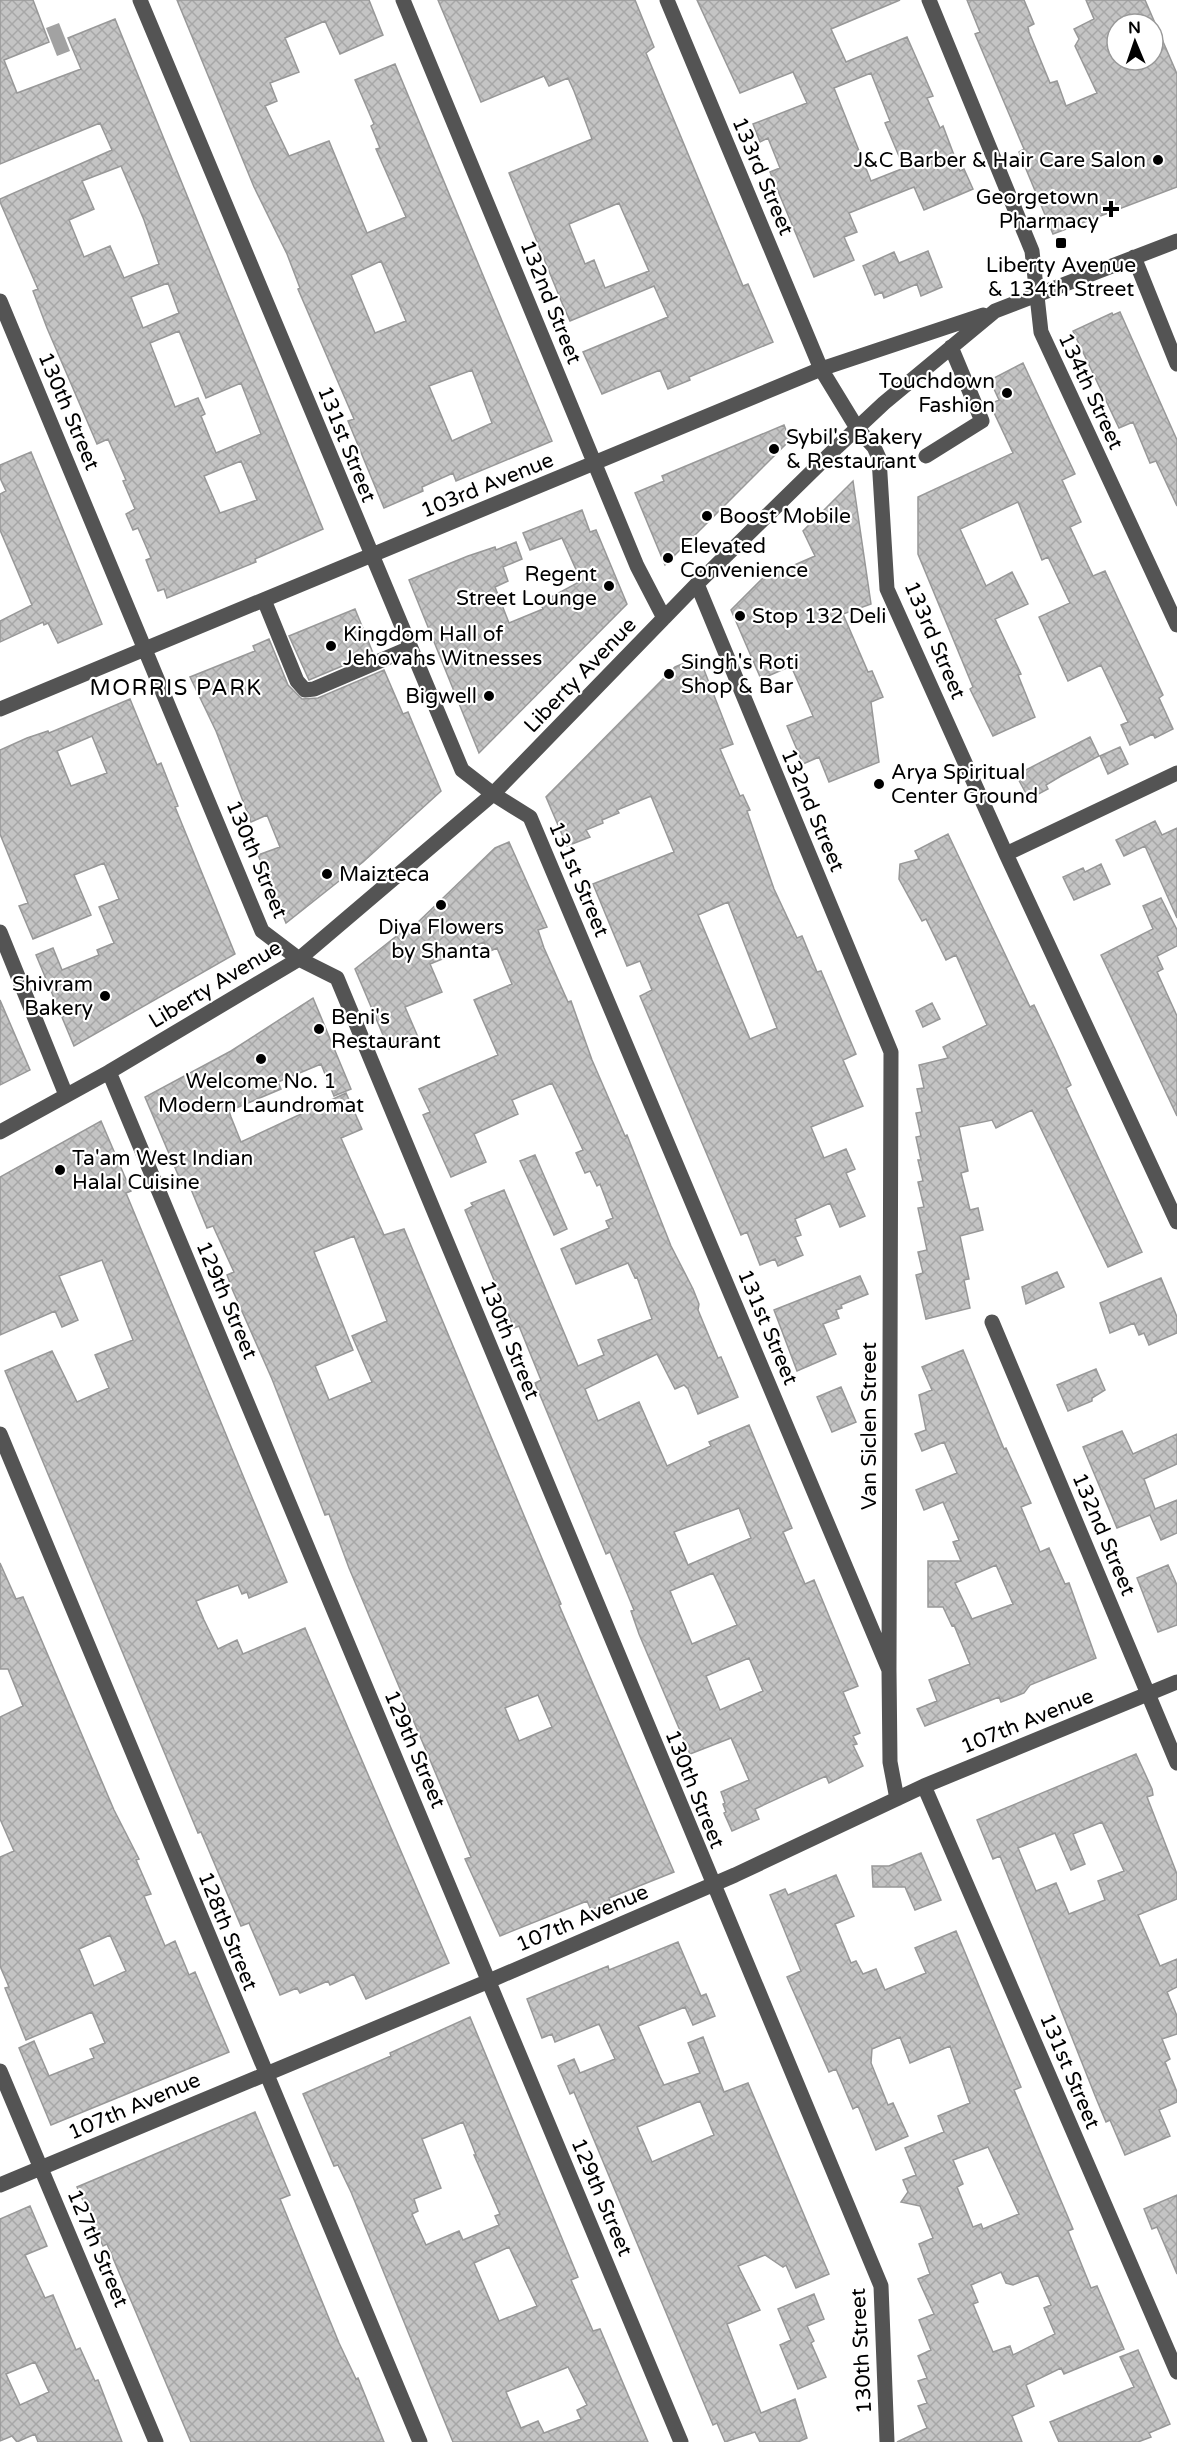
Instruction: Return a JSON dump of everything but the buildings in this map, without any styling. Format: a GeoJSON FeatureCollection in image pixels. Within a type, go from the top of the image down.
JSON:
{"type":"FeatureCollection","features":[{"type":"Feature","properties":{"kind":"street","name":"131st Street"},"geometry":{"type":"LineString","coordinates":[[141,0],[462,770],[493,794],[530,817],[889,1670]]}},
{"type":"Feature","properties":{"kind":"street","name":"132nd Street"},"geometry":{"type":"LineString","coordinates":[[403,0],[638,566],[664,618]]}},
{"type":"Feature","properties":{"kind":"street","name":"133rd Street"},"geometry":{"type":"LineString","coordinates":[[667,0],[821,369],[857,428],[874,447],[879,458],[887,589],[1006,854],[1177,1222]]}},
{"type":"Feature","properties":{"kind":"street","name":"134th Street"},"geometry":{"type":"LineString","coordinates":[[929,0],[1032,251],[1041,332],[1177,625]]}},
{"type":"Feature","properties":{"kind":"street","name":"Liberty Avenue"},"geometry":{"type":"LineString","coordinates":[[0,1132],[109,1072],[299,959],[493,794],[697,584],[857,428],[995,311],[1177,241]]}},
{"type":"Feature","properties":{"kind":"street"},"geometry":{"type":"LineString","coordinates":[[1134,257],[1177,364]]}},
{"type":"Feature","properties":{"kind":"street","name":"130th Street"},"geometry":{"type":"LineString","coordinates":[[0,301],[262,931],[299,959],[338,978],[712,1885],[881,2286],[887,2442]]}},
{"type":"Feature","properties":{"kind":"street","name":"103rd Avenue"},"geometry":{"type":"LineString","coordinates":[[0,709],[145,647],[821,369],[995,311]]}},
{"type":"Feature","properties":{"kind":"street"},"geometry":{"type":"LineString","coordinates":[[926,456],[982,421],[951,347]]}},
{"type":"Feature","properties":{"kind":"street","name":"132nd Street"},"geometry":{"type":"LineString","coordinates":[[697,584],[891,1052]]}},
{"type":"Feature","properties":{"kind":"street"},"geometry":{"type":"LineString","coordinates":[[264,600],[297,681],[305,690],[314,689],[410,648]]}},
{"type":"Feature","properties":{"kind":"street"},"geometry":{"type":"LineString","coordinates":[[1006,854],[1177,773]]}},
{"type":"Feature","properties":{"kind":"street"},"geometry":{"type":"LineString","coordinates":[[0,932],[66,1095]]}},
{"type":"Feature","properties":{"kind":"street","name":"Van Siclen Street"},"geometry":{"type":"LineString","coordinates":[[891,1052],[889,1670],[890,1762],[897,1799]]}},
{"type":"Feature","properties":{"kind":"street","name":"129th Street"},"geometry":{"type":"LineString","coordinates":[[109,1072],[681,2442]]}},
{"type":"Feature","properties":{"kind":"street","name":"132nd Street"},"geometry":{"type":"LineString","coordinates":[[992,1322],[1177,1763]]}},
{"type":"Feature","properties":{"kind":"street","name":"128th Street"},"geometry":{"type":"LineString","coordinates":[[0,1434],[420,2442]]}},
{"type":"Feature","properties":{"kind":"street","name":"107th Avenue"},"geometry":{"type":"LineString","coordinates":[[0,2185],[712,1885],[924,1786],[1177,1682]]}},
{"type":"Feature","properties":{"kind":"street","name":"131st Street"},"geometry":{"type":"LineString","coordinates":[[924,1786],[1177,2372]]}},
{"type":"Feature","properties":{"kind":"street","name":"127th Street"},"geometry":{"type":"LineString","coordinates":[[0,2071],[156,2442]]}},
{"type":"Feature","properties":{"kind":"shaded area"},"geometry":{"type":"Polygon","coordinates":[[[59,23],[70,51],[57,56],[46,28],[59,23]]]}},
{"type":"Feature","properties":{"kind":"place","name":"J&C Barber & Hair Care Salon"},"geometry":{"type":"Point","coordinates":[1158,160]}},
{"type":"Feature","properties":{"kind":"place","name":"Georgetown Pharmacy"},"geometry":{"type":"Point","coordinates":[1111,209]}},
{"type":"Feature","properties":{"kind":"place","name":"Liberty Avenue & 134th Street"},"geometry":{"type":"Point","coordinates":[1061,243]}},
{"type":"Feature","properties":{"kind":"place","name":"Touchdown Fashion"},"geometry":{"type":"Point","coordinates":[1007,393]}},
{"type":"Feature","properties":{"kind":"place","name":"Sybil's Bakery & Restaurant"},"geometry":{"type":"Point","coordinates":[774,449]}},
{"type":"Feature","properties":{"kind":"place","name":"Boost Mobile"},"geometry":{"type":"Point","coordinates":[707,516]}},
{"type":"Feature","properties":{"kind":"place","name":"Elevated Convenience"},"geometry":{"type":"Point","coordinates":[668,558]}},
{"type":"Feature","properties":{"kind":"place","name":"Regent Street Lounge"},"geometry":{"type":"Point","coordinates":[609,586]}},
{"type":"Feature","properties":{"kind":"place","name":"Stop 132 Deli"},"geometry":{"type":"Point","coordinates":[740,616]}},
{"type":"Feature","properties":{"kind":"place","name":"Kingdom Hall of Jehovahs Witnesses"},"geometry":{"type":"Point","coordinates":[331,646]}},
{"type":"Feature","properties":{"kind":"place","name":"Singh's Roti Shop & Bar"},"geometry":{"type":"Point","coordinates":[669,674]}},
{"type":"Feature","properties":{"kind":"place","name":"Bigwell"},"geometry":{"type":"Point","coordinates":[489,696]}},
{"type":"Feature","properties":{"kind":"place","name":"Arya Spiritual Center Ground"},"geometry":{"type":"Point","coordinates":[879,784]}},
{"type":"Feature","properties":{"kind":"place","name":"Maizteca"},"geometry":{"type":"Point","coordinates":[327,874]}},
{"type":"Feature","properties":{"kind":"place","name":"Diya Flowers by Shanta"},"geometry":{"type":"Point","coordinates":[441,905]}},
{"type":"Feature","properties":{"kind":"place","name":"Shivram Bakery"},"geometry":{"type":"Point","coordinates":[105,996]}},
{"type":"Feature","properties":{"kind":"place","name":"Beni's Restaurant"},"geometry":{"type":"Point","coordinates":[319,1029]}},
{"type":"Feature","properties":{"kind":"place","name":"Welcome No. 1 Modern Laundromat"},"geometry":{"type":"Point","coordinates":[261,1059]}},
{"type":"Feature","properties":{"kind":"place","name":"Ta'am West Indian Halal Cuisine"},"geometry":{"type":"Point","coordinates":[60,1170]}},
{"type":"Feature","properties":{"kind":"district","name":"MORRIS PARK"},"geometry":{"type":"Point","coordinates":[176,687]}}]}
